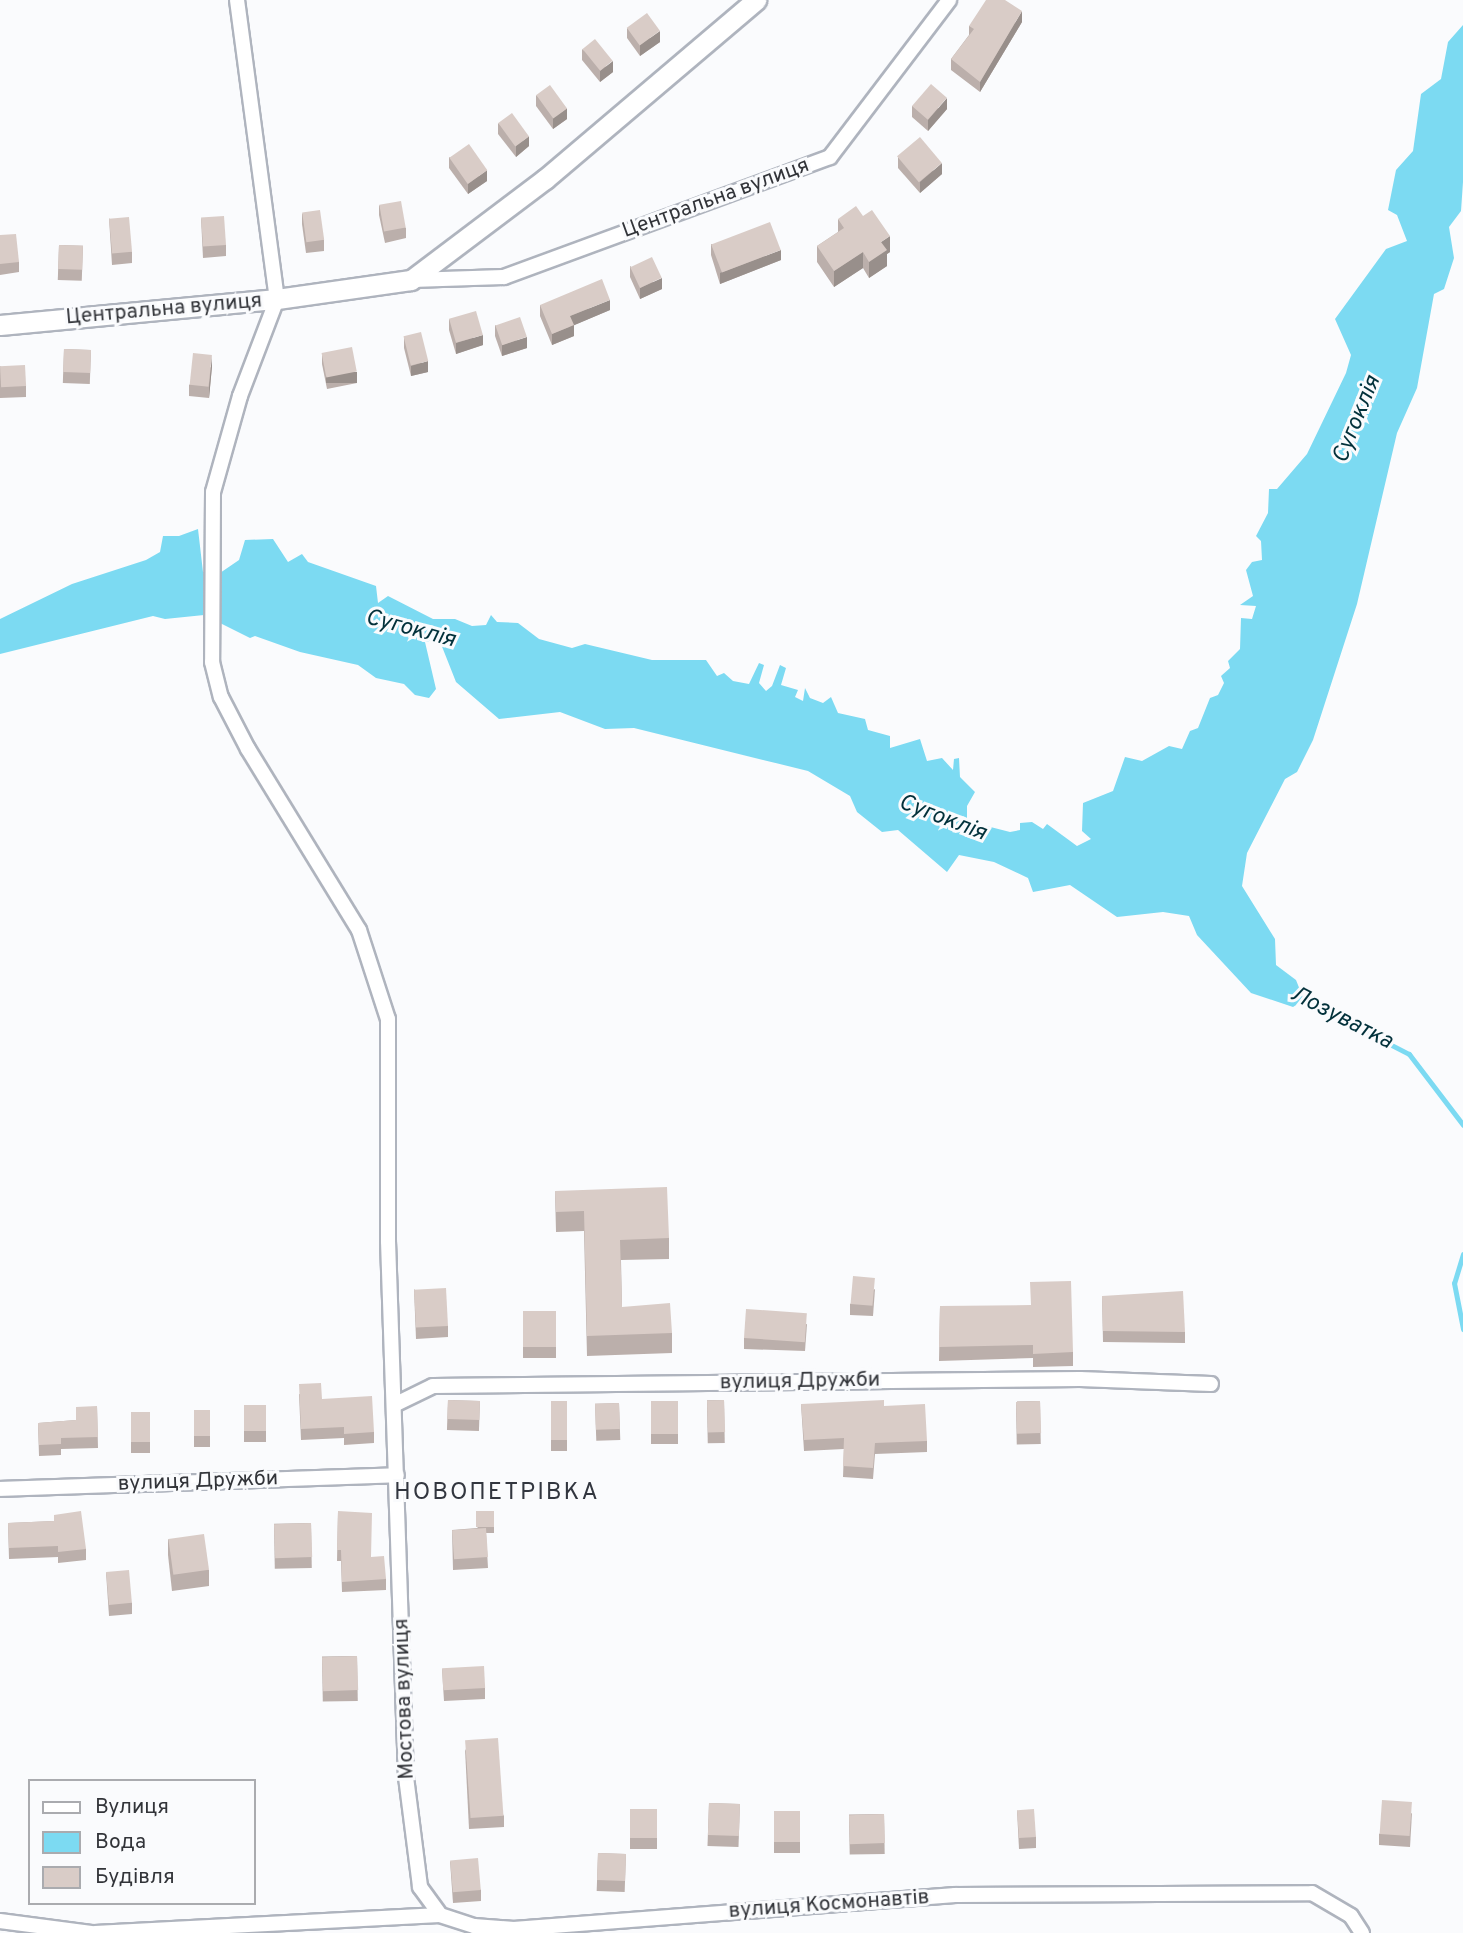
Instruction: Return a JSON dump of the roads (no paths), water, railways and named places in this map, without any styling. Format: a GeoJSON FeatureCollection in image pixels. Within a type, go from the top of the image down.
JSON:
{"type":"FeatureCollection","features":[{"type":"Feature","properties":{"kind":"street"},"geometry":{"type":"LineString","coordinates":[[237,0],[277,299]]}},
{"type":"Feature","properties":{"kind":"street","name":"Центральна вулиця"},"geometry":{"type":"LineString","coordinates":[[411,280],[545,179],[756,0]]}},
{"type":"Feature","properties":{"kind":"street","name":"Центральна вулиця"},"geometry":{"type":"LineString","coordinates":[[0,325],[277,299],[411,280],[505,277],[830,157],[949,0]]}},
{"type":"Feature","properties":{"kind":"street","name":"Мостова вулиця"},"geometry":{"type":"LineString","coordinates":[[277,299],[240,396],[214,492],[211,567],[212,662],[221,697],[359,930],[388,1019],[394,1405],[406,1777],[420,1887],[440,1915]]}},
{"type":"Feature","properties":{"kind":"street","name":"вулиця Дружби"},"geometry":{"type":"LineString","coordinates":[[394,1405],[433,1386],[1080,1379],[1211,1384]]}},
{"type":"Feature","properties":{"kind":"street","name":"вулиця Дружби"},"geometry":{"type":"LineString","coordinates":[[0,1489],[397,1475]]}},
{"type":"Feature","properties":{"kind":"street","name":"вулиця Космонавтів"},"geometry":{"type":"LineString","coordinates":[[0,1921],[93,1933],[440,1915],[474,1926],[514,1929],[955,1895],[1312,1894],[1351,1916],[1362,1933]]}},
{"type":"Feature","properties":{"kind":"water","name":"Сугоклія"},"geometry":{"type":"Polygon","coordinates":[[[1463,25],[1461,211],[1449,227],[1454,258],[1444,289],[1434,294],[1417,388],[1397,433],[1357,604],[1313,740],[1297,772],[1285,779],[1247,853],[1242,886],[1275,939],[1276,965],[1296,980],[1304,1000],[1293,1007],[1251,993],[1197,935],[1189,916],[1163,912],[1117,917],[1070,885],[1033,892],[1028,878],[994,862],[959,855],[947,872],[898,830],[882,832],[857,812],[850,796],[808,771],[634,728],[605,729],[560,712],[499,719],[456,682],[439,639],[425,642],[436,689],[429,698],[415,695],[404,684],[376,678],[358,665],[300,652],[255,636],[250,638],[204,615],[165,619],[153,616],[0,654],[0,619],[72,584],[146,560],[160,552],[163,536],[179,536],[198,529],[203,572],[220,573],[239,560],[245,540],[273,539],[288,562],[302,554],[308,562],[376,586],[378,603],[388,596],[433,619],[455,619],[472,626],[486,625],[491,615],[497,622],[518,623],[539,639],[572,648],[585,644],[652,660],[706,660],[717,676],[724,673],[733,681],[749,684],[759,663],[764,665],[759,683],[766,691],[772,686],[780,665],[786,668],[781,685],[798,690],[795,697],[803,701],[805,688],[810,698],[823,703],[831,697],[838,713],[865,719],[868,730],[890,736],[890,748],[920,739],[927,761],[942,758],[953,770],[954,759],[959,758],[960,777],[975,792],[967,806],[967,821],[1010,832],[1020,830],[1020,823],[1032,822],[1043,829],[1047,824],[1077,846],[1091,839],[1082,831],[1083,803],[1113,791],[1125,757],[1142,761],[1169,746],[1182,749],[1190,731],[1198,728],[1210,698],[1218,695],[1224,683],[1221,676],[1230,668],[1228,661],[1240,649],[1241,618],[1252,619],[1256,606],[1240,605],[1253,596],[1246,570],[1252,562],[1262,560],[1261,541],[1256,536],[1268,513],[1269,489],[1277,489],[1307,454],[1346,373],[1351,355],[1335,319],[1386,249],[1407,241],[1397,215],[1388,210],[1396,170],[1413,151],[1421,94],[1441,79],[1448,42],[1463,25]]]}},
{"type":"Feature","properties":{"kind":"waterway","name":"Лозуватка"},"geometry":{"type":"LineString","coordinates":[[1298,997],[1409,1054],[1463,1125]]}},
{"type":"Feature","properties":{"kind":"waterway","name":"Лозуватка"},"geometry":{"type":"LineString","coordinates":[[1463,1254],[1454,1283],[1463,1329]]}},
{"type":"Feature","properties":{"kind":"district","name":"НОВОПЕТРІВКА"},"geometry":{"type":"Point","coordinates":[497,1494]}}]}
